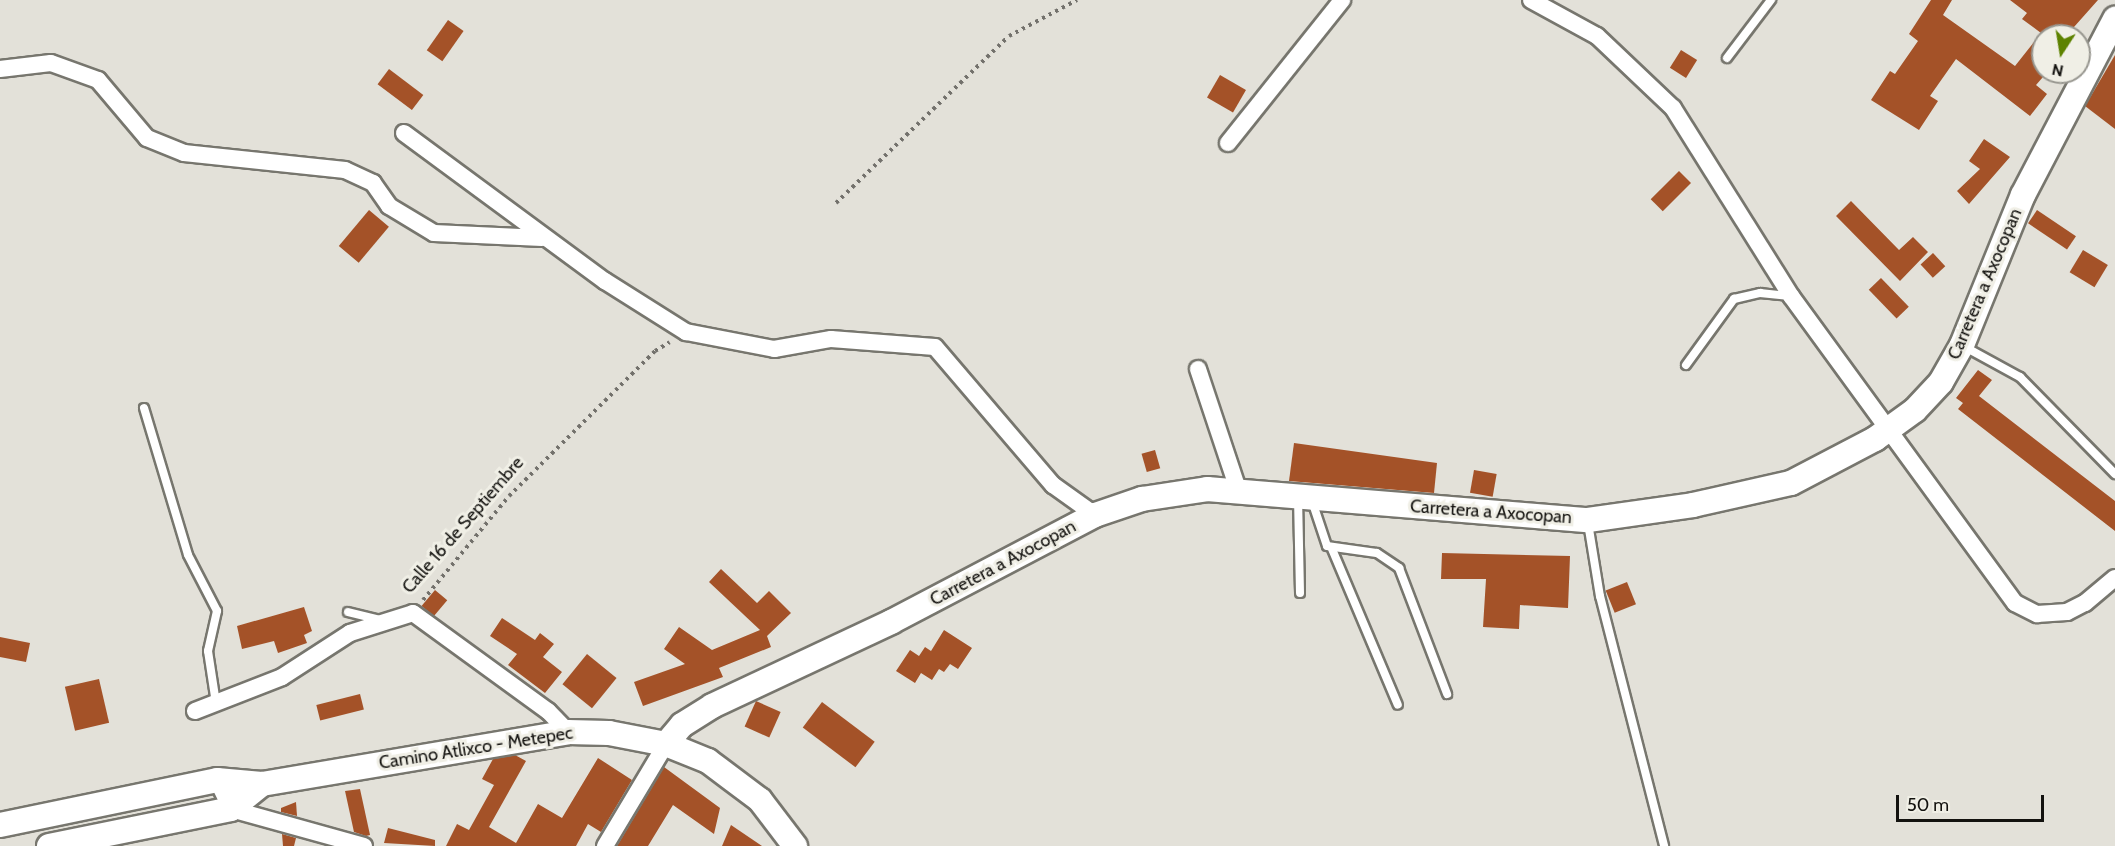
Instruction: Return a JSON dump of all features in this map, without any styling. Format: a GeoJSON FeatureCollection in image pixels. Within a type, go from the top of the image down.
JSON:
{"type":"FeatureCollection","features":[{"type":"Feature","properties":{"kind":"main road","name":"Carretera a Axocopan"},"geometry":{"type":"LineString","coordinates":[[666,744],[682,725],[712,706],[891,622],[1095,515],[1143,499],[1207,489],[1588,520],[1693,505],[1791,483],[1886,430],[1915,410],[1941,382],[1962,345],[2023,195],[2115,19]]}},
{"type":"Feature","properties":{"kind":"main road","name":"Camino Atlixco - Metepec"},"geometry":{"type":"LineString","coordinates":[[0,825],[217,780],[262,784],[568,732],[609,733],[666,744],[708,761],[760,800],[795,846]]}},
{"type":"Feature","properties":{"kind":"main road","name":"Camino Atlixco - Metepec"},"geometry":{"type":"LineString","coordinates":[[49,846],[231,809],[262,784]]}},
{"type":"Feature","properties":{"kind":"street"},"geometry":{"type":"LineString","coordinates":[[1228,143],[1342,0]]}},
{"type":"Feature","properties":{"kind":"street"},"geometry":{"type":"LineString","coordinates":[[1531,0],[1597,36],[1673,108],[1791,296],[1886,430],[2015,603],[2025,611],[2051,616],[2067,612],[2085,603],[2115,578]]}},
{"type":"Feature","properties":{"kind":"street"},"geometry":{"type":"LineString","coordinates":[[0,69],[51,63],[98,80],[147,138],[184,153],[345,170],[373,183],[389,206],[434,233],[543,238]]}},
{"type":"Feature","properties":{"kind":"street"},"geometry":{"type":"LineString","coordinates":[[404,133],[543,238],[686,332],[774,349],[831,339],[935,347],[1053,485],[1095,515]]}},
{"type":"Feature","properties":{"kind":"street"},"geometry":{"type":"LineString","coordinates":[[1198,369],[1239,492]]}},
{"type":"Feature","properties":{"kind":"street"},"geometry":{"type":"LineString","coordinates":[[195,711],[282,676],[350,633],[406,615]]}},
{"type":"Feature","properties":{"kind":"street","name":"Calle 16 de Septiembre"},"geometry":{"type":"LineString","coordinates":[[406,615],[548,711],[568,732]]}},
{"type":"Feature","properties":{"kind":"street"},"geometry":{"type":"LineString","coordinates":[[605,846],[666,744]]}},
{"type":"Feature","properties":{"kind":"street"},"geometry":{"type":"LineString","coordinates":[[217,780],[231,809],[364,846]]}},
{"type":"Feature","properties":{"kind":"lane"},"geometry":{"type":"LineString","coordinates":[[1727,58],[1771,0]]}},
{"type":"Feature","properties":{"kind":"lane"},"geometry":{"type":"LineString","coordinates":[[1686,365],[1734,299],[1760,293],[1791,296]]}},
{"type":"Feature","properties":{"kind":"lane"},"geometry":{"type":"LineString","coordinates":[[1962,345],[2020,377],[2115,474]]}},
{"type":"Feature","properties":{"kind":"lane"},"geometry":{"type":"LineString","coordinates":[[144,408],[188,555],[217,611],[208,651],[216,703]]}},
{"type":"Feature","properties":{"kind":"lane"},"geometry":{"type":"LineString","coordinates":[[1305,497],[1323,541],[1332,549],[1398,705]]}},
{"type":"Feature","properties":{"kind":"lane"},"geometry":{"type":"LineString","coordinates":[[1300,593],[1305,497]]}},
{"type":"Feature","properties":{"kind":"lane"},"geometry":{"type":"LineString","coordinates":[[1588,520],[1600,596],[1664,846]]}},
{"type":"Feature","properties":{"kind":"lane"},"geometry":{"type":"LineString","coordinates":[[1332,549],[1377,553],[1399,568],[1447,694]]}},
{"type":"Feature","properties":{"kind":"lane"},"geometry":{"type":"LineString","coordinates":[[348,612],[371,620],[406,615]]}},
{"type":"Feature","properties":{"kind":"path"},"geometry":{"type":"LineString","coordinates":[[836,203],[1009,36],[1077,0]]}},
{"type":"Feature","properties":{"kind":"path","name":"Calle 16 de Septiembre"},"geometry":{"type":"LineString","coordinates":[[406,615],[509,496],[655,351],[686,332]]}},
{"type":"Feature","properties":{"kind":"building"},"geometry":{"type":"Polygon","coordinates":[[[1931,0],[1952,0],[1943,15],[2015,66],[2031,46],[2031,84],[2037,84],[2047,94],[2030,116],[1956,59],[1930,96],[1938,101],[1919,130],[1871,100],[1890,71],[1895,74],[1918,41],[1909,34],[1931,0]]]}},
{"type":"Feature","properties":{"kind":"building"},"geometry":{"type":"Polygon","coordinates":[[[2010,0],[2098,0],[2077,24],[2031,26],[2022,19],[2027,13],[2010,0]]]}},
{"type":"Feature","properties":{"kind":"building"},"geometry":{"type":"Polygon","coordinates":[[[448,20],[464,31],[442,61],[427,50],[448,20]]]}},
{"type":"Feature","properties":{"kind":"building"},"geometry":{"type":"Polygon","coordinates":[[[1681,50],[1697,60],[1686,78],[1670,68],[1681,50]]]}},
{"type":"Feature","properties":{"kind":"building"},"geometry":{"type":"Polygon","coordinates":[[[2115,55],[2115,129],[2085,106],[2115,55]]]}},
{"type":"Feature","properties":{"kind":"building"},"geometry":{"type":"Polygon","coordinates":[[[389,69],[423,95],[412,110],[378,84],[389,69]]]}},
{"type":"Feature","properties":{"kind":"building"},"geometry":{"type":"Polygon","coordinates":[[[1220,75],[1246,90],[1233,113],[1207,98],[1220,75]]]}},
{"type":"Feature","properties":{"kind":"building"},"geometry":{"type":"Polygon","coordinates":[[[1984,139],[2010,157],[1969,204],[1957,191],[1980,169],[1969,161],[1984,139]]]}},
{"type":"Feature","properties":{"kind":"building"},"geometry":{"type":"Polygon","coordinates":[[[1679,171],[1691,183],[1663,211],[1651,199],[1679,171]]]}},
{"type":"Feature","properties":{"kind":"building"},"geometry":{"type":"Polygon","coordinates":[[[1851,201],[1899,250],[1913,237],[1928,252],[1900,281],[1836,216],[1851,201]]]}},
{"type":"Feature","properties":{"kind":"building"},"geometry":{"type":"Polygon","coordinates":[[[369,210],[389,227],[359,263],[339,246],[369,210]]]}},
{"type":"Feature","properties":{"kind":"building"},"geometry":{"type":"Polygon","coordinates":[[[2037,210],[2076,236],[2067,250],[2028,223],[2037,210]]]}},
{"type":"Feature","properties":{"kind":"building"},"geometry":{"type":"Polygon","coordinates":[[[2083,250],[2108,265],[2094,287],[2070,272],[2083,250]]]}},
{"type":"Feature","properties":{"kind":"building"},"geometry":{"type":"Polygon","coordinates":[[[1933,253],[1945,266],[1933,278],[1921,265],[1933,253]]]}},
{"type":"Feature","properties":{"kind":"building"},"geometry":{"type":"Polygon","coordinates":[[[1881,278],[1909,307],[1897,319],[1869,290],[1881,278]]]}},
{"type":"Feature","properties":{"kind":"building"},"geometry":{"type":"Polygon","coordinates":[[[1978,370],[1992,380],[1979,396],[2115,501],[2115,531],[1958,409],[1963,403],[1956,398],[1978,370]]]}},
{"type":"Feature","properties":{"kind":"building"},"geometry":{"type":"Polygon","coordinates":[[[1294,443],[1437,463],[1434,493],[1289,481],[1294,443]]]}},
{"type":"Feature","properties":{"kind":"building"},"geometry":{"type":"Polygon","coordinates":[[[1155,450],[1160,468],[1147,472],[1142,454],[1155,450]]]}},
{"type":"Feature","properties":{"kind":"building"},"geometry":{"type":"Polygon","coordinates":[[[1474,470],[1497,474],[1493,497],[1470,493],[1474,470]]]}},
{"type":"Feature","properties":{"kind":"building"},"geometry":{"type":"Polygon","coordinates":[[[1442,553],[1570,556],[1568,608],[1520,605],[1519,629],[1483,627],[1486,579],[1441,579],[1442,553]]]}},
{"type":"Feature","properties":{"kind":"building"},"geometry":{"type":"Polygon","coordinates":[[[721,569],[757,603],[769,591],[791,613],[767,636],[771,647],[719,668],[723,677],[643,706],[634,682],[685,664],[664,649],[679,627],[712,650],[760,630],[709,582],[721,569]]]}},
{"type":"Feature","properties":{"kind":"building"},"geometry":{"type":"Polygon","coordinates":[[[1627,582],[1636,604],[1615,613],[1606,591],[1627,582]]]}},
{"type":"Feature","properties":{"kind":"building"},"geometry":{"type":"Polygon","coordinates":[[[435,590],[447,600],[434,616],[422,606],[435,590]]]}},
{"type":"Feature","properties":{"kind":"building"},"geometry":{"type":"Polygon","coordinates":[[[304,607],[312,631],[304,635],[307,643],[278,653],[274,641],[242,649],[237,626],[304,607]]]}},
{"type":"Feature","properties":{"kind":"building"},"geometry":{"type":"Polygon","coordinates":[[[502,618],[535,640],[540,633],[554,644],[543,657],[562,672],[545,693],[508,665],[517,654],[490,636],[502,618]]]}},
{"type":"Feature","properties":{"kind":"building"},"geometry":{"type":"Polygon","coordinates":[[[944,630],[972,648],[958,669],[950,664],[944,672],[939,669],[932,680],[921,673],[915,683],[896,671],[910,650],[919,656],[925,647],[931,651],[944,630]]]}},
{"type":"Feature","properties":{"kind":"building"},"geometry":{"type":"Polygon","coordinates":[[[0,637],[30,643],[26,662],[0,657],[0,637]]]}},
{"type":"Feature","properties":{"kind":"building"},"geometry":{"type":"Polygon","coordinates":[[[587,654],[617,678],[592,708],[562,684],[587,654]]]}},
{"type":"Feature","properties":{"kind":"building"},"geometry":{"type":"Polygon","coordinates":[[[99,679],[109,723],[75,731],[65,687],[99,679]]]}},
{"type":"Feature","properties":{"kind":"building"},"geometry":{"type":"Polygon","coordinates":[[[360,694],[364,710],[320,720],[316,705],[360,694]]]}},
{"type":"Feature","properties":{"kind":"building"},"geometry":{"type":"Polygon","coordinates":[[[756,701],[781,712],[769,738],[745,727],[756,701]]]}},
{"type":"Feature","properties":{"kind":"building"},"geometry":{"type":"Polygon","coordinates":[[[822,702],[875,742],[855,767],[803,728],[822,702]]]}},
{"type":"Feature","properties":{"kind":"building"},"geometry":{"type":"Polygon","coordinates":[[[515,755],[526,761],[489,827],[516,843],[538,804],[562,818],[598,758],[632,780],[601,832],[588,824],[576,846],[446,846],[457,824],[469,830],[494,785],[482,779],[493,759],[515,755]]]}},
{"type":"Feature","properties":{"kind":"building"},"geometry":{"type":"Polygon","coordinates":[[[664,767],[720,808],[714,834],[673,805],[648,846],[617,846],[664,767]]]}},
{"type":"Feature","properties":{"kind":"building"},"geometry":{"type":"Polygon","coordinates":[[[360,789],[370,835],[366,836],[354,832],[345,791],[360,789]]]}},
{"type":"Feature","properties":{"kind":"building"},"geometry":{"type":"Polygon","coordinates":[[[296,802],[297,816],[281,812],[281,808],[296,802]]]}},
{"type":"Feature","properties":{"kind":"building"},"geometry":{"type":"Polygon","coordinates":[[[731,825],[762,846],[722,846],[731,825]]]}},
{"type":"Feature","properties":{"kind":"building"},"geometry":{"type":"Polygon","coordinates":[[[388,828],[435,840],[435,846],[384,843],[388,828]]]}},
{"type":"Feature","properties":{"kind":"building"},"geometry":{"type":"Polygon","coordinates":[[[282,834],[296,838],[294,846],[283,846],[282,834]]]}}]}
